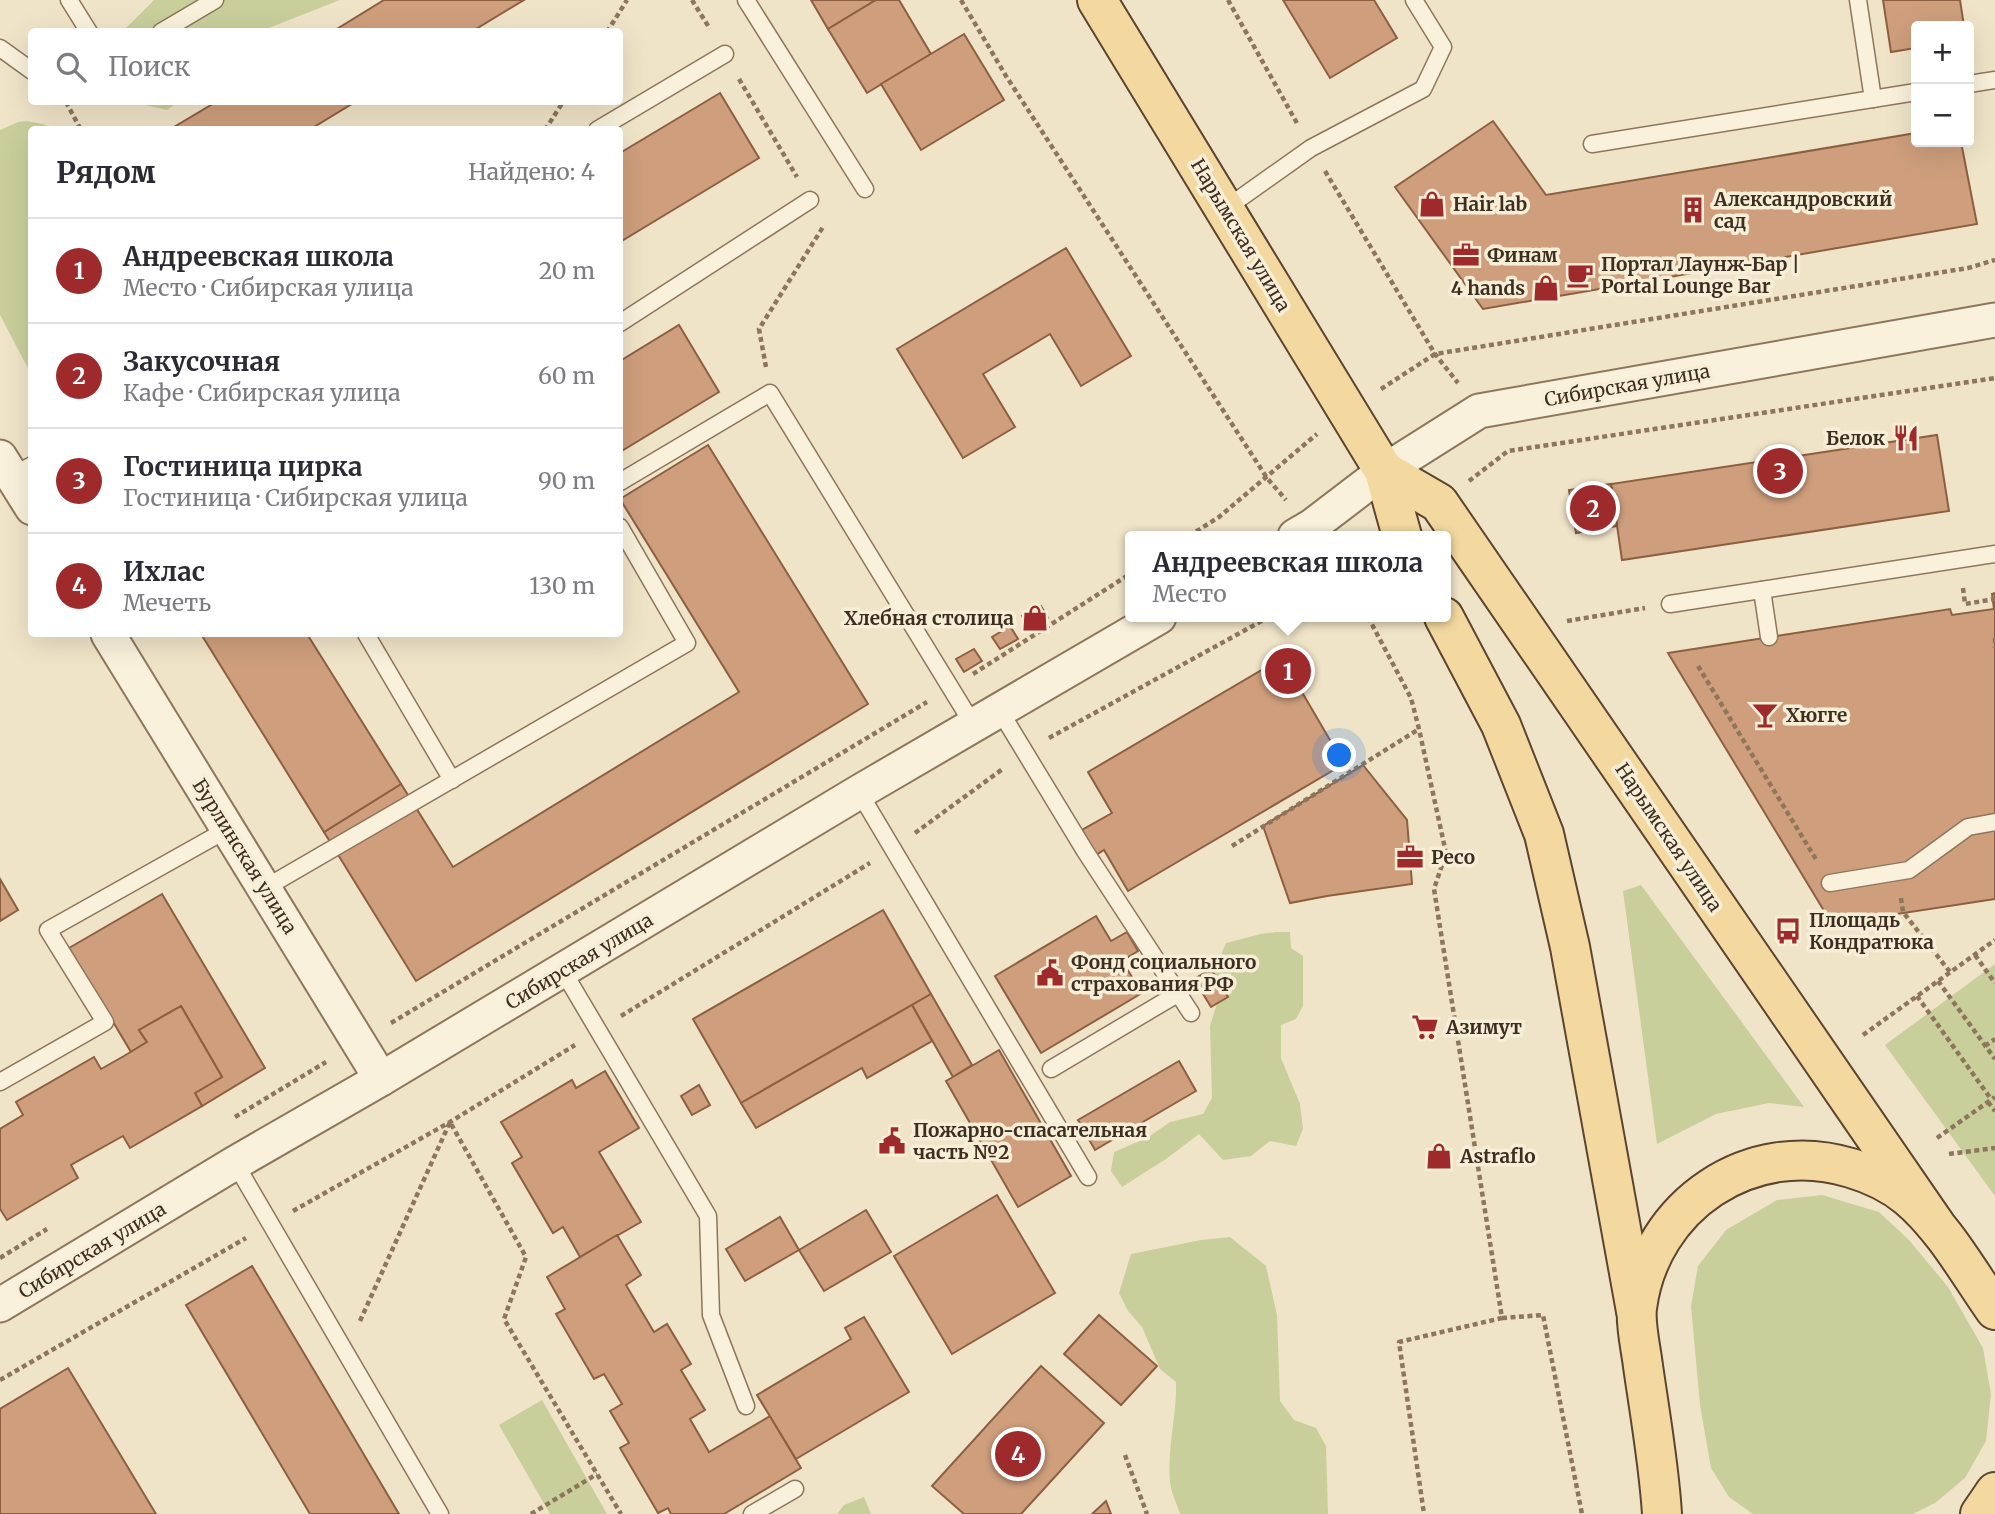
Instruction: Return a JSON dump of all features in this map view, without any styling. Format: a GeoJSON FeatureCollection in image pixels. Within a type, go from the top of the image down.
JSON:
{"type":"FeatureCollection","features":[{"type":"Feature","properties":{"kind":"main road","name":"Нарымская улица"},"geometry":{"type":"LineString","coordinates":[[1097,0],[1384,471],[1399,531]]}},
{"type":"Feature","properties":{"kind":"main road","name":"Нарымская улица"},"geometry":{"type":"LineString","coordinates":[[1384,471],[1439,503],[1935,1224]]}},
{"type":"Feature","properties":{"kind":"main road"},"geometry":{"type":"LineString","coordinates":[[1447,622],[1501,725],[1544,834],[1570,947],[1636,1311],[1665,1509]]}},
{"type":"Feature","properties":{"kind":"main road"},"geometry":{"type":"LineString","coordinates":[[1636,1311],[1644,1272],[1662,1236],[1688,1205],[1719,1181],[1756,1166],[1796,1160],[1835,1163],[1873,1175],[1907,1196],[1935,1224],[1995,1310]]}},
{"type":"Feature","properties":{"kind":"main road"},"geometry":{"type":"LineString","coordinates":[[1980,1514],[1995,1492]]}},
{"type":"Feature","properties":{"kind":"street","name":"Сибирская улица"},"geometry":{"type":"LineString","coordinates":[[1303,531],[1384,471],[1479,411],[1995,320]]}},
{"type":"Feature","properties":{"kind":"street"},"geometry":{"type":"LineString","coordinates":[[14,466],[28,499]]}},
{"type":"Feature","properties":{"kind":"street","name":"Сибирская улица"},"geometry":{"type":"LineString","coordinates":[[0,1305],[859,792],[1150,622]]}},
{"type":"Feature","properties":{"kind":"street","name":"Бурлинская улица"},"geometry":{"type":"LineString","coordinates":[[110,637],[381,1079]]}},
{"type":"Feature","properties":{"kind":"lane"},"geometry":{"type":"LineString","coordinates":[[69,0],[86,28]]}},
{"type":"Feature","properties":{"kind":"lane"},"geometry":{"type":"LineString","coordinates":[[168,28],[215,0]]}},
{"type":"Feature","properties":{"kind":"lane"},"geometry":{"type":"LineString","coordinates":[[746,0],[865,189]]}},
{"type":"Feature","properties":{"kind":"lane"},"geometry":{"type":"LineString","coordinates":[[1225,209],[1311,148],[1423,89],[1443,47],[1414,0]]}},
{"type":"Feature","properties":{"kind":"lane"},"geometry":{"type":"LineString","coordinates":[[1858,0],[1873,99]]}},
{"type":"Feature","properties":{"kind":"lane"},"geometry":{"type":"LineString","coordinates":[[0,48],[28,68]]}},
{"type":"Feature","properties":{"kind":"lane"},"geometry":{"type":"LineString","coordinates":[[604,126],[725,54]]}},
{"type":"Feature","properties":{"kind":"lane"},"geometry":{"type":"LineString","coordinates":[[1974,83],[1995,80]]}},
{"type":"Feature","properties":{"kind":"lane"},"geometry":{"type":"LineString","coordinates":[[1592,144],[1911,93]]}},
{"type":"Feature","properties":{"kind":"lane"},"geometry":{"type":"LineString","coordinates":[[623,321],[810,200]]}},
{"type":"Feature","properties":{"kind":"lane"},"geometry":{"type":"LineString","coordinates":[[623,480],[770,393],[951,688],[1026,751],[1085,851],[1191,1013]]}},
{"type":"Feature","properties":{"kind":"lane"},"geometry":{"type":"LineString","coordinates":[[265,888],[687,643],[623,532]]}},
{"type":"Feature","properties":{"kind":"lane"},"geometry":{"type":"LineString","coordinates":[[1670,604],[1995,554]]}},
{"type":"Feature","properties":{"kind":"lane"},"geometry":{"type":"LineString","coordinates":[[1762,590],[1769,637]]}},
{"type":"Feature","properties":{"kind":"lane"},"geometry":{"type":"LineString","coordinates":[[368,637],[452,780]]}},
{"type":"Feature","properties":{"kind":"lane"},"geometry":{"type":"LineString","coordinates":[[859,792],[1088,1177]]}},
{"type":"Feature","properties":{"kind":"lane"},"geometry":{"type":"LineString","coordinates":[[1830,883],[1909,870],[1968,827],[1995,822]]}},
{"type":"Feature","properties":{"kind":"lane"},"geometry":{"type":"LineString","coordinates":[[0,1082],[105,1022],[48,930],[228,829]]}},
{"type":"Feature","properties":{"kind":"lane"},"geometry":{"type":"LineString","coordinates":[[563,971],[708,1216],[711,1315],[746,1406]]}},
{"type":"Feature","properties":{"kind":"lane"},"geometry":{"type":"LineString","coordinates":[[1051,1069],[1180,993]]}},
{"type":"Feature","properties":{"kind":"lane"},"geometry":{"type":"LineString","coordinates":[[235,1163],[440,1514]]}},
{"type":"Feature","properties":{"kind":"lane"},"geometry":{"type":"LineString","coordinates":[[752,1514],[795,1489]]}},
{"type":"Feature","properties":{"kind":"path"},"geometry":{"type":"LineString","coordinates":[[609,28],[626,0]]}},
{"type":"Feature","properties":{"kind":"path"},"geometry":{"type":"LineString","coordinates":[[961,0],[1006,76],[1267,478],[1289,503]]}},
{"type":"Feature","properties":{"kind":"path"},"geometry":{"type":"LineString","coordinates":[[1228,0],[1311,148],[1435,354],[1508,451]]}},
{"type":"Feature","properties":{"kind":"path"},"geometry":{"type":"LineString","coordinates":[[68,105],[79,126]]}},
{"type":"Feature","properties":{"kind":"path"},"geometry":{"type":"LineString","coordinates":[[548,126],[561,105]]}},
{"type":"Feature","properties":{"kind":"path"},"geometry":{"type":"LineString","coordinates":[[1407,372],[1435,354],[1968,268],[1995,260]]}},
{"type":"Feature","properties":{"kind":"path"},"geometry":{"type":"LineString","coordinates":[[1439,503],[1508,451],[1995,379]]}},
{"type":"Feature","properties":{"kind":"path"},"geometry":{"type":"LineString","coordinates":[[1197,531],[1219,517],[1302,446]]}},
{"type":"Feature","properties":{"kind":"path"},"geometry":{"type":"LineString","coordinates":[[227,1121],[951,688],[1125,577]]}},
{"type":"Feature","properties":{"kind":"path"},"geometry":{"type":"LineString","coordinates":[[1962,586],[1965,604],[1995,599]]}},
{"type":"Feature","properties":{"kind":"path"},"geometry":{"type":"LineString","coordinates":[[1563,621],[1670,604]]}},
{"type":"Feature","properties":{"kind":"path"},"geometry":{"type":"LineString","coordinates":[[0,1380],[450,1122],[893,849],[1026,751],[1260,622]]}},
{"type":"Feature","properties":{"kind":"path"},"geometry":{"type":"LineString","coordinates":[[1371,622],[1411,698],[1446,853],[1434,889],[1502,1318]]}},
{"type":"Feature","properties":{"kind":"path"},"geometry":{"type":"LineString","coordinates":[[1995,638],[1995,648]]}},
{"type":"Feature","properties":{"kind":"path"},"geometry":{"type":"LineString","coordinates":[[1698,666],[1830,883]]}},
{"type":"Feature","properties":{"kind":"path"},"geometry":{"type":"LineString","coordinates":[[1232,846],[1419,729]]}},
{"type":"Feature","properties":{"kind":"path"},"geometry":{"type":"LineString","coordinates":[[1903,912],[1950,972]]}},
{"type":"Feature","properties":{"kind":"path"},"geometry":{"type":"LineString","coordinates":[[1863,1035],[1995,940]]}},
{"type":"Feature","properties":{"kind":"path"},"geometry":{"type":"LineString","coordinates":[[1975,955],[1995,983]]}},
{"type":"Feature","properties":{"kind":"path"},"geometry":{"type":"LineString","coordinates":[[1938,981],[1995,1059]]}},
{"type":"Feature","properties":{"kind":"path"},"geometry":{"type":"LineString","coordinates":[[1917,996],[1991,1099],[1995,1111]]}},
{"type":"Feature","properties":{"kind":"path"},"geometry":{"type":"LineString","coordinates":[[1986,1045],[1995,1039]]}},
{"type":"Feature","properties":{"kind":"path"},"geometry":{"type":"LineString","coordinates":[[1937,1138],[1991,1099]]}},
{"type":"Feature","properties":{"kind":"path"},"geometry":{"type":"LineString","coordinates":[[346,1352],[450,1122]]}},
{"type":"Feature","properties":{"kind":"path"},"geometry":{"type":"LineString","coordinates":[[450,1122],[526,1257],[503,1319],[621,1514]]}},
{"type":"Feature","properties":{"kind":"path"},"geometry":{"type":"LineString","coordinates":[[1949,1154],[1995,1148]]}},
{"type":"Feature","properties":{"kind":"path"},"geometry":{"type":"LineString","coordinates":[[0,1258],[48,1229]]}},
{"type":"Feature","properties":{"kind":"path"},"geometry":{"type":"LineString","coordinates":[[1423,1514],[1399,1342],[1502,1318],[1543,1315],[1582,1514]]}},
{"type":"Feature","properties":{"kind":"path"},"geometry":{"type":"LineString","coordinates":[[1125,1455],[1147,1514]]}},
{"type":"Feature","properties":{"kind":"path"},"geometry":{"type":"LineString","coordinates":[[531,1514],[597,1474]]}},
{"type":"Feature","properties":{"kind":"green space"},"geometry":{"type":"Polygon","coordinates":[[[154,0],[340,0],[269,28],[126,28],[154,0]]]}},
{"type":"Feature","properties":{"kind":"green space"},"geometry":{"type":"Polygon","coordinates":[[[145,105],[174,105],[167,110],[145,105]]]}},
{"type":"Feature","properties":{"kind":"green space"},"geometry":{"type":"Polygon","coordinates":[[[18,122],[47,126],[28,126],[28,368],[0,315],[0,130],[18,122]]]}},
{"type":"Feature","properties":{"kind":"green space"},"geometry":{"type":"Polygon","coordinates":[[[1641,885],[1804,1107],[1769,1103],[1716,1114],[1657,1144],[1623,891],[1641,885]]]}},
{"type":"Feature","properties":{"kind":"green space"},"geometry":{"type":"Polygon","coordinates":[[[1276,932],[1290,932],[1291,948],[1303,956],[1303,1006],[1296,1019],[1281,1025],[1281,1058],[1300,1104],[1303,1129],[1296,1146],[1270,1141],[1251,1156],[1223,1160],[1199,1134],[1122,1187],[1111,1171],[1114,1152],[1147,1138],[1170,1122],[1203,1114],[1212,1098],[1210,1026],[1218,1000],[1213,979],[1226,943],[1276,932]]]}},
{"type":"Feature","properties":{"kind":"green space"},"geometry":{"type":"Polygon","coordinates":[[[1995,964],[1995,1196],[1885,1045],[1995,964]]]}},
{"type":"Feature","properties":{"kind":"green space"},"geometry":{"type":"Polygon","coordinates":[[[1822,1195],[1879,1212],[1909,1240],[1948,1287],[1983,1348],[1991,1394],[1986,1441],[1965,1478],[1935,1503],[1913,1514],[1753,1514],[1729,1497],[1711,1468],[1700,1405],[1691,1306],[1698,1266],[1726,1230],[1777,1200],[1822,1195]]]}},
{"type":"Feature","properties":{"kind":"green space"},"geometry":{"type":"Polygon","coordinates":[[[1230,1237],[1266,1266],[1277,1315],[1280,1401],[1294,1420],[1316,1428],[1326,1446],[1328,1514],[1180,1514],[1170,1482],[1169,1469],[1176,1382],[1160,1369],[1142,1327],[1128,1311],[1119,1293],[1131,1254],[1230,1237]]]}},
{"type":"Feature","properties":{"kind":"green space"},"geometry":{"type":"Polygon","coordinates":[[[542,1400],[607,1514],[550,1514],[499,1425],[542,1400]]]}},
{"type":"Feature","properties":{"kind":"green space"},"geometry":{"type":"Polygon","coordinates":[[[864,1497],[871,1514],[837,1514],[844,1505],[864,1497]]]}},
{"type":"Feature","properties":{"kind":"building"},"geometry":{"type":"Polygon","coordinates":[[[384,0],[524,0],[478,28],[338,28],[384,0]]]}},
{"type":"Feature","properties":{"kind":"building"},"geometry":{"type":"Polygon","coordinates":[[[811,0],[876,0],[828,29],[811,0]]]}},
{"type":"Feature","properties":{"kind":"building"},"geometry":{"type":"Polygon","coordinates":[[[876,0],[899,0],[931,54],[867,93],[828,29],[876,0]]]}},
{"type":"Feature","properties":{"kind":"building"},"geometry":{"type":"Polygon","coordinates":[[[1283,0],[1374,0],[1397,38],[1330,78],[1283,0]]]}},
{"type":"Feature","properties":{"kind":"building"},"geometry":{"type":"Polygon","coordinates":[[[1883,0],[1960,0],[1963,21],[1911,21],[1911,49],[1891,52],[1883,0]]]}},
{"type":"Feature","properties":{"kind":"building"},"geometry":{"type":"Polygon","coordinates":[[[964,34],[1004,100],[921,150],[881,84],[964,34]]]}},
{"type":"Feature","properties":{"kind":"building"},"geometry":{"type":"Polygon","coordinates":[[[720,93],[759,158],[623,240],[623,151],[720,93]]]}},
{"type":"Feature","properties":{"kind":"building"},"geometry":{"type":"Polygon","coordinates":[[[211,105],[350,105],[316,126],[176,126],[211,105]]]}},
{"type":"Feature","properties":{"kind":"building","name":"Александровский сад"},"geometry":{"type":"Polygon","coordinates":[[[1493,121],[1546,195],[1911,134],[1911,147],[1962,147],[1977,224],[1483,309],[1395,187],[1493,121]]]}},
{"type":"Feature","properties":{"kind":"building"},"geometry":{"type":"Polygon","coordinates":[[[1066,248],[1131,356],[1081,386],[1050,334],[983,374],[1015,427],[963,458],[897,349],[1066,248]]]}},
{"type":"Feature","properties":{"kind":"building"},"geometry":{"type":"Polygon","coordinates":[[[679,325],[719,392],[623,450],[623,359],[679,325]]]}},
{"type":"Feature","properties":{"kind":"building"},"geometry":{"type":"Polygon","coordinates":[[[1937,435],[1949,511],[1622,560],[1611,484],[1937,435]]]}},
{"type":"Feature","properties":{"kind":"building"},"geometry":{"type":"Polygon","coordinates":[[[708,445],[868,704],[416,981],[324,832],[401,784],[453,867],[739,692],[623,504],[623,497],[708,445]]]}},
{"type":"Feature","properties":{"kind":"building"},"geometry":{"type":"Polygon","coordinates":[[[1611,484],[1617,526],[1576,533],[1569,490],[1611,484]]]}},
{"type":"Feature","properties":{"kind":"building"},"geometry":{"type":"Polygon","coordinates":[[[1995,593],[1995,899],[1832,924],[1668,653],[1950,609],[1952,615],[1994,609],[1992,594],[1995,593]]]}},
{"type":"Feature","properties":{"kind":"building"},"geometry":{"type":"Polygon","coordinates":[[[1041,606],[1048,618],[1030,629],[1022,616],[1041,606]]]}},
{"type":"Feature","properties":{"kind":"building"},"geometry":{"type":"Polygon","coordinates":[[[1010,626],[1018,639],[1000,649],[992,637],[1010,626]]]}},
{"type":"Feature","properties":{"kind":"building"},"geometry":{"type":"Polygon","coordinates":[[[203,637],[309,637],[401,784],[324,832],[203,637]]]}},
{"type":"Feature","properties":{"kind":"building"},"geometry":{"type":"Polygon","coordinates":[[[974,649],[982,661],[964,672],[956,659],[974,649]]]}},
{"type":"Feature","properties":{"kind":"building"},"geometry":{"type":"Polygon","coordinates":[[[1282,658],[1344,764],[1128,891],[1104,850],[1096,855],[1082,830],[1112,813],[1088,772],[1282,658]]]}},
{"type":"Feature","properties":{"kind":"building"},"geometry":{"type":"Polygon","coordinates":[[[1363,765],[1407,820],[1412,884],[1290,903],[1263,826],[1363,765]]]}},
{"type":"Feature","properties":{"kind":"building"},"geometry":{"type":"Polygon","coordinates":[[[0,879],[18,910],[0,921],[0,879]]]}},
{"type":"Feature","properties":{"kind":"building"},"geometry":{"type":"Polygon","coordinates":[[[162,894],[265,1068],[202,1106],[195,1093],[222,1077],[181,1006],[139,1030],[147,1042],[131,1052],[69,948],[162,894]]]}},
{"type":"Feature","properties":{"kind":"building"},"geometry":{"type":"Polygon","coordinates":[[[883,910],[931,994],[741,1103],[693,1019],[883,910]]]}},
{"type":"Feature","properties":{"kind":"building"},"geometry":{"type":"Polygon","coordinates":[[[1096,916],[1111,941],[1127,932],[1138,951],[1122,961],[1142,993],[1041,1053],[995,976],[1096,916]]]}},
{"type":"Feature","properties":{"kind":"building"},"geometry":{"type":"Polygon","coordinates":[[[1211,969],[1228,997],[1211,1007],[1194,979],[1211,969]]]}},
{"type":"Feature","properties":{"kind":"building"},"geometry":{"type":"Polygon","coordinates":[[[931,994],[972,1065],[953,1077],[912,1005],[931,994]]]}},
{"type":"Feature","properties":{"kind":"building"},"geometry":{"type":"Polygon","coordinates":[[[912,1005],[932,1041],[867,1078],[862,1068],[756,1128],[741,1103],[912,1005]]]}},
{"type":"Feature","properties":{"kind":"building"},"geometry":{"type":"Polygon","coordinates":[[[181,1006],[222,1077],[195,1093],[202,1106],[130,1148],[123,1136],[71,1165],[78,1178],[7,1220],[0,1209],[0,1129],[23,1115],[16,1102],[94,1057],[101,1069],[124,1056],[147,1042],[139,1030],[181,1006]]]}},
{"type":"Feature","properties":{"kind":"building"},"geometry":{"type":"Polygon","coordinates":[[[999,1050],[1071,1176],[1018,1207],[946,1081],[999,1050]]]}},
{"type":"Feature","properties":{"kind":"building"},"geometry":{"type":"Polygon","coordinates":[[[1179,1061],[1196,1091],[1095,1150],[1078,1120],[1179,1061]]]}},
{"type":"Feature","properties":{"kind":"building"},"geometry":{"type":"Polygon","coordinates":[[[605,1071],[639,1128],[599,1152],[641,1222],[580,1257],[563,1227],[553,1233],[512,1163],[522,1157],[501,1122],[572,1080],[576,1088],[605,1071]]]}},
{"type":"Feature","properties":{"kind":"building"},"geometry":{"type":"Polygon","coordinates":[[[699,1085],[710,1105],[692,1115],[681,1096],[699,1085]]]}},
{"type":"Feature","properties":{"kind":"building"},"geometry":{"type":"Polygon","coordinates":[[[997,1195],[1055,1293],[952,1354],[894,1256],[997,1195]]]}},
{"type":"Feature","properties":{"kind":"building"},"geometry":{"type":"Polygon","coordinates":[[[866,1210],[891,1252],[824,1291],[799,1250],[866,1210]]]}},
{"type":"Feature","properties":{"kind":"building"},"geometry":{"type":"Polygon","coordinates":[[[780,1217],[799,1250],[745,1281],[726,1249],[780,1217]]]}},
{"type":"Feature","properties":{"kind":"building"},"geometry":{"type":"Polygon","coordinates":[[[617,1235],[641,1275],[626,1285],[654,1332],[667,1324],[691,1364],[681,1370],[705,1410],[690,1419],[709,1452],[770,1416],[801,1468],[724,1514],[671,1514],[668,1508],[658,1513],[620,1448],[629,1443],[610,1411],[622,1404],[604,1374],[594,1379],[556,1314],[565,1309],[547,1277],[617,1235]]]}},
{"type":"Feature","properties":{"kind":"building"},"geometry":{"type":"Polygon","coordinates":[[[252,1266],[399,1514],[310,1514],[186,1305],[252,1266]]]}},
{"type":"Feature","properties":{"kind":"building"},"geometry":{"type":"Polygon","coordinates":[[[1099,1315],[1157,1366],[1121,1405],[1064,1354],[1099,1315]]]}},
{"type":"Feature","properties":{"kind":"building"},"geometry":{"type":"Polygon","coordinates":[[[864,1317],[909,1392],[796,1459],[757,1395],[851,1339],[845,1328],[864,1317]]]}},
{"type":"Feature","properties":{"kind":"building"},"geometry":{"type":"Polygon","coordinates":[[[1041,1366],[1104,1423],[1021,1514],[964,1514],[932,1486],[1041,1366]]]}},
{"type":"Feature","properties":{"kind":"building"},"geometry":{"type":"Polygon","coordinates":[[[68,1368],[156,1514],[0,1514],[0,1409],[68,1368]]]}},
{"type":"Feature","properties":{"kind":"building"},"geometry":{"type":"Polygon","coordinates":[[[1106,1501],[1111,1514],[1092,1514],[1106,1501]]]}},
{"type":"Feature","properties":{"kind":"place","name":"Hair lab"},"geometry":{"type":"Point","coordinates":[1432,204]}},
{"type":"Feature","properties":{"kind":"place","name":"Александровский сад"},"geometry":{"type":"Point","coordinates":[1693,210]}},
{"type":"Feature","properties":{"kind":"place","name":"Финам"},"geometry":{"type":"Point","coordinates":[1466,255]}},
{"type":"Feature","properties":{"kind":"place","name":"Портал Лаунж-Бар | Portal Lounge Bar"},"geometry":{"type":"Point","coordinates":[1580,275]}},
{"type":"Feature","properties":{"kind":"place","name":"4 hands"},"geometry":{"type":"Point","coordinates":[1546,288]}},
{"type":"Feature","properties":{"kind":"place","name":"Белок"},"geometry":{"type":"Point","coordinates":[1906,438]}},
{"type":"Feature","properties":{"kind":"place","name":"Гостиница цирка"},"geometry":{"type":"Point","coordinates":[1780,471]}},
{"type":"Feature","properties":{"kind":"place","name":"Закусочная"},"geometry":{"type":"Point","coordinates":[1593,508]}},
{"type":"Feature","properties":{"kind":"place","name":"Хлебная столица"},"geometry":{"type":"Point","coordinates":[1035,618]}},
{"type":"Feature","properties":{"kind":"place","name":"Андреевская школа"},"geometry":{"type":"Point","coordinates":[1288,671]}},
{"type":"Feature","properties":{"kind":"place","name":"Хюгге"},"geometry":{"type":"Point","coordinates":[1765,715]}},
{"type":"Feature","properties":{"kind":"place","name":"Рeco"},"geometry":{"type":"Point","coordinates":[1410,857]}},
{"type":"Feature","properties":{"kind":"place","name":"Площадь Кондратюка"},"geometry":{"type":"Point","coordinates":[1788,931]}},
{"type":"Feature","properties":{"kind":"place","name":"Фонд социального страхования РФ"},"geometry":{"type":"Point","coordinates":[1050,973]}},
{"type":"Feature","properties":{"kind":"place","name":"Азимут"},"geometry":{"type":"Point","coordinates":[1425,1027]}},
{"type":"Feature","properties":{"kind":"place","name":"Пожарно-спасательная часть №2"},"geometry":{"type":"Point","coordinates":[892,1141]}},
{"type":"Feature","properties":{"kind":"place","name":"Astraflo"},"geometry":{"type":"Point","coordinates":[1439,1156]}},
{"type":"Feature","properties":{"kind":"place","name":"Ихлас"},"geometry":{"type":"Point","coordinates":[1018,1454]}}]}
